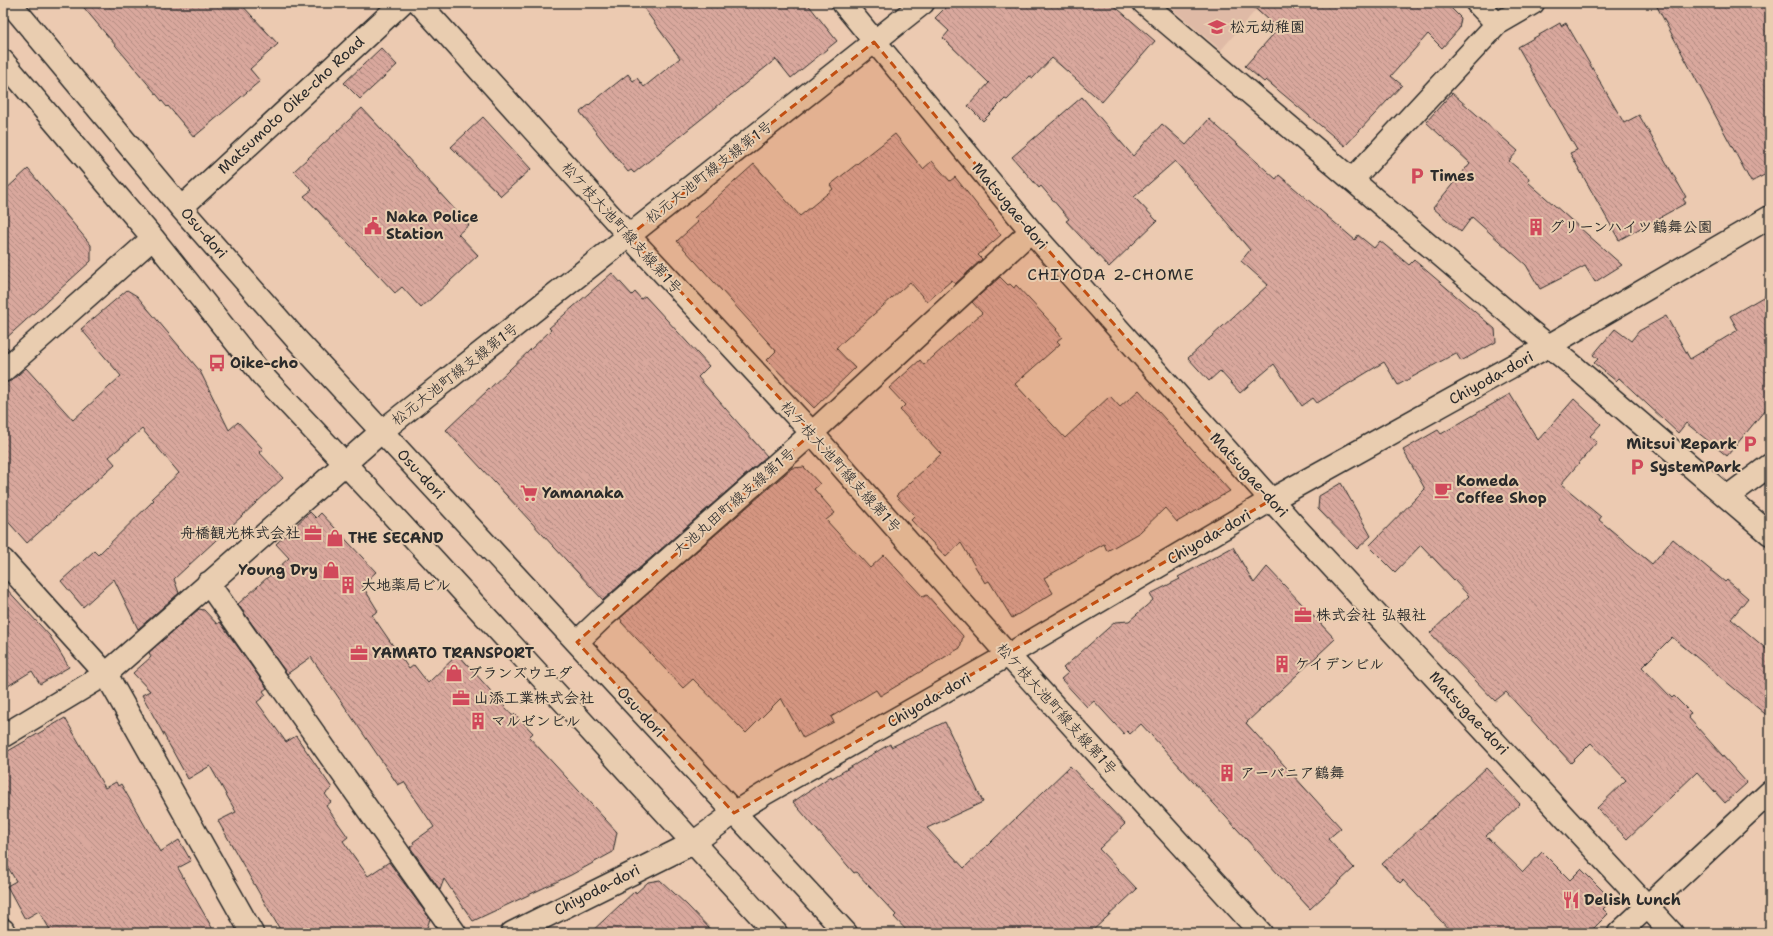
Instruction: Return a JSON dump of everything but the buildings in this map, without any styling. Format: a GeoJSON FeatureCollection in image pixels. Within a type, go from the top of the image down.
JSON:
{"type":"FeatureCollection","features":[{"type":"Feature","properties":{"kind":"street","name":"Osu-dori"},"geometry":{"type":"LineString","coordinates":[[10,3],[181,208],[297,340],[846,933]]}},
{"type":"Feature","properties":{"kind":"street","name":"Matsumoto Oike-cho Road"},"geometry":{"type":"LineString","coordinates":[[181,208],[402,3]]}},
{"type":"Feature","properties":{"kind":"street","name":"松ケ枝大池町線支線第1号"},"geometry":{"type":"LineString","coordinates":[[419,3],[629,236],[812,434],[1008,655],[1260,933]]}},
{"type":"Feature","properties":{"kind":"street","name":"Matsugae-dori"},"geometry":{"type":"LineString","coordinates":[[843,3],[1031,231],[1272,500],[1672,933]]}},
{"type":"Feature","properties":{"kind":"street","name":"松元大池町線支線第1号"},"geometry":{"type":"LineString","coordinates":[[3,736],[106,674],[382,431],[923,3]]}},
{"type":"Feature","properties":{"kind":"street"},"geometry":{"type":"LineString","coordinates":[[1144,3],[1525,327],[1550,345],[1770,534]]}},
{"type":"Feature","properties":{"kind":"street"},"geometry":{"type":"LineString","coordinates":[[1478,3],[1497,24]]}},
{"type":"Feature","properties":{"kind":"street"},"geometry":{"type":"LineString","coordinates":[[1352,179],[1497,24],[1533,3]]}},
{"type":"Feature","properties":{"kind":"street"},"geometry":{"type":"LineString","coordinates":[[3,61],[154,238],[262,375],[343,464],[377,498],[693,843],[765,929]]}},
{"type":"Feature","properties":{"kind":"street","name":"Chiyoda-dori"},"geometry":{"type":"LineString","coordinates":[[512,933],[693,843],[734,813],[764,794],[1008,655],[1272,500],[1550,345],[1770,217]]}},
{"type":"Feature","properties":{"kind":"street","name":"大池丸田町線支線第1号"},"geometry":{"type":"LineString","coordinates":[[576,642],[608,612],[812,434],[1031,231]]}},
{"type":"Feature","properties":{"kind":"street"},"geometry":{"type":"LineString","coordinates":[[3,371],[154,238]]}},
{"type":"Feature","properties":{"kind":"street"},"geometry":{"type":"LineString","coordinates":[[1727,497],[1770,465]]}},
{"type":"Feature","properties":{"kind":"street"},"geometry":{"type":"LineString","coordinates":[[3,560],[106,674],[252,933]]}},
{"type":"Feature","properties":{"kind":"street"},"geometry":{"type":"LineString","coordinates":[[208,583],[455,933]]}},
{"type":"Feature","properties":{"kind":"street"},"geometry":{"type":"LineString","coordinates":[[1619,933],[1770,792]]}},
{"type":"Feature","properties":{"kind":"highlighted area"},"geometry":{"type":"Polygon","coordinates":[[[874,42],[1031,231],[1271,500],[734,813],[577,642],[812,433],[629,236],[874,42]]]}},
{"type":"Feature","properties":{"kind":"shaded area","name":"松元幼稚園"},"geometry":{"type":"Polygon","coordinates":[[[1165,3],[1262,3],[1221,50],[1165,3]]]}},
{"type":"Feature","properties":{"kind":"place","name":"松元幼稚園"},"geometry":{"type":"Point","coordinates":[1217,27]}},
{"type":"Feature","properties":{"kind":"place","name":"Times"},"geometry":{"type":"Point","coordinates":[1417,176]}},
{"type":"Feature","properties":{"kind":"place","name":"Naka Police Station"},"geometry":{"type":"Point","coordinates":[373,226]}},
{"type":"Feature","properties":{"kind":"place","name":"グリーンハイツ鶴舞公園"},"geometry":{"type":"Point","coordinates":[1536,227]}},
{"type":"Feature","properties":{"kind":"place","name":"Oike-cho"},"geometry":{"type":"Point","coordinates":[217,363]}},
{"type":"Feature","properties":{"kind":"place","name":"Mitsui Repark"},"geometry":{"type":"Point","coordinates":[1750,444]}},
{"type":"Feature","properties":{"kind":"place","name":"SystemPark"},"geometry":{"type":"Point","coordinates":[1637,467]}},
{"type":"Feature","properties":{"kind":"place","name":"Komeda Coffee Shop"},"geometry":{"type":"Point","coordinates":[1443,490]}},
{"type":"Feature","properties":{"kind":"place","name":"Yamanaka"},"geometry":{"type":"Point","coordinates":[529,493]}},
{"type":"Feature","properties":{"kind":"place","name":"舟橋観光株式会社"},"geometry":{"type":"Point","coordinates":[313,533]}},
{"type":"Feature","properties":{"kind":"place","name":"THE SECAND"},"geometry":{"type":"Point","coordinates":[335,538]}},
{"type":"Feature","properties":{"kind":"place","name":"Young Dry"},"geometry":{"type":"Point","coordinates":[331,570]}},
{"type":"Feature","properties":{"kind":"place","name":"大地薬局ビル"},"geometry":{"type":"Point","coordinates":[348,585]}},
{"type":"Feature","properties":{"kind":"place","name":"株式会社 弘報社"},"geometry":{"type":"Point","coordinates":[1303,615]}},
{"type":"Feature","properties":{"kind":"place","name":"YAMATO TRANSPORT"},"geometry":{"type":"Point","coordinates":[359,653]}},
{"type":"Feature","properties":{"kind":"place","name":"ケイデンビル"},"geometry":{"type":"Point","coordinates":[1282,664]}},
{"type":"Feature","properties":{"kind":"place","name":"ブランズウエダ"},"geometry":{"type":"Point","coordinates":[454,673]}},
{"type":"Feature","properties":{"kind":"place","name":"山添工業株式会社"},"geometry":{"type":"Point","coordinates":[461,698]}},
{"type":"Feature","properties":{"kind":"place","name":"マルゼンビル"},"geometry":{"type":"Point","coordinates":[478,721]}},
{"type":"Feature","properties":{"kind":"place","name":"アーバニア鶴舞"},"geometry":{"type":"Point","coordinates":[1227,773]}},
{"type":"Feature","properties":{"kind":"place","name":"Delish Lunch"},"geometry":{"type":"Point","coordinates":[1571,900]}},
{"type":"Feature","properties":{"kind":"district","name":"CHIYODA 2-CHOME"},"geometry":{"type":"Point","coordinates":[1111,274]}}]}
